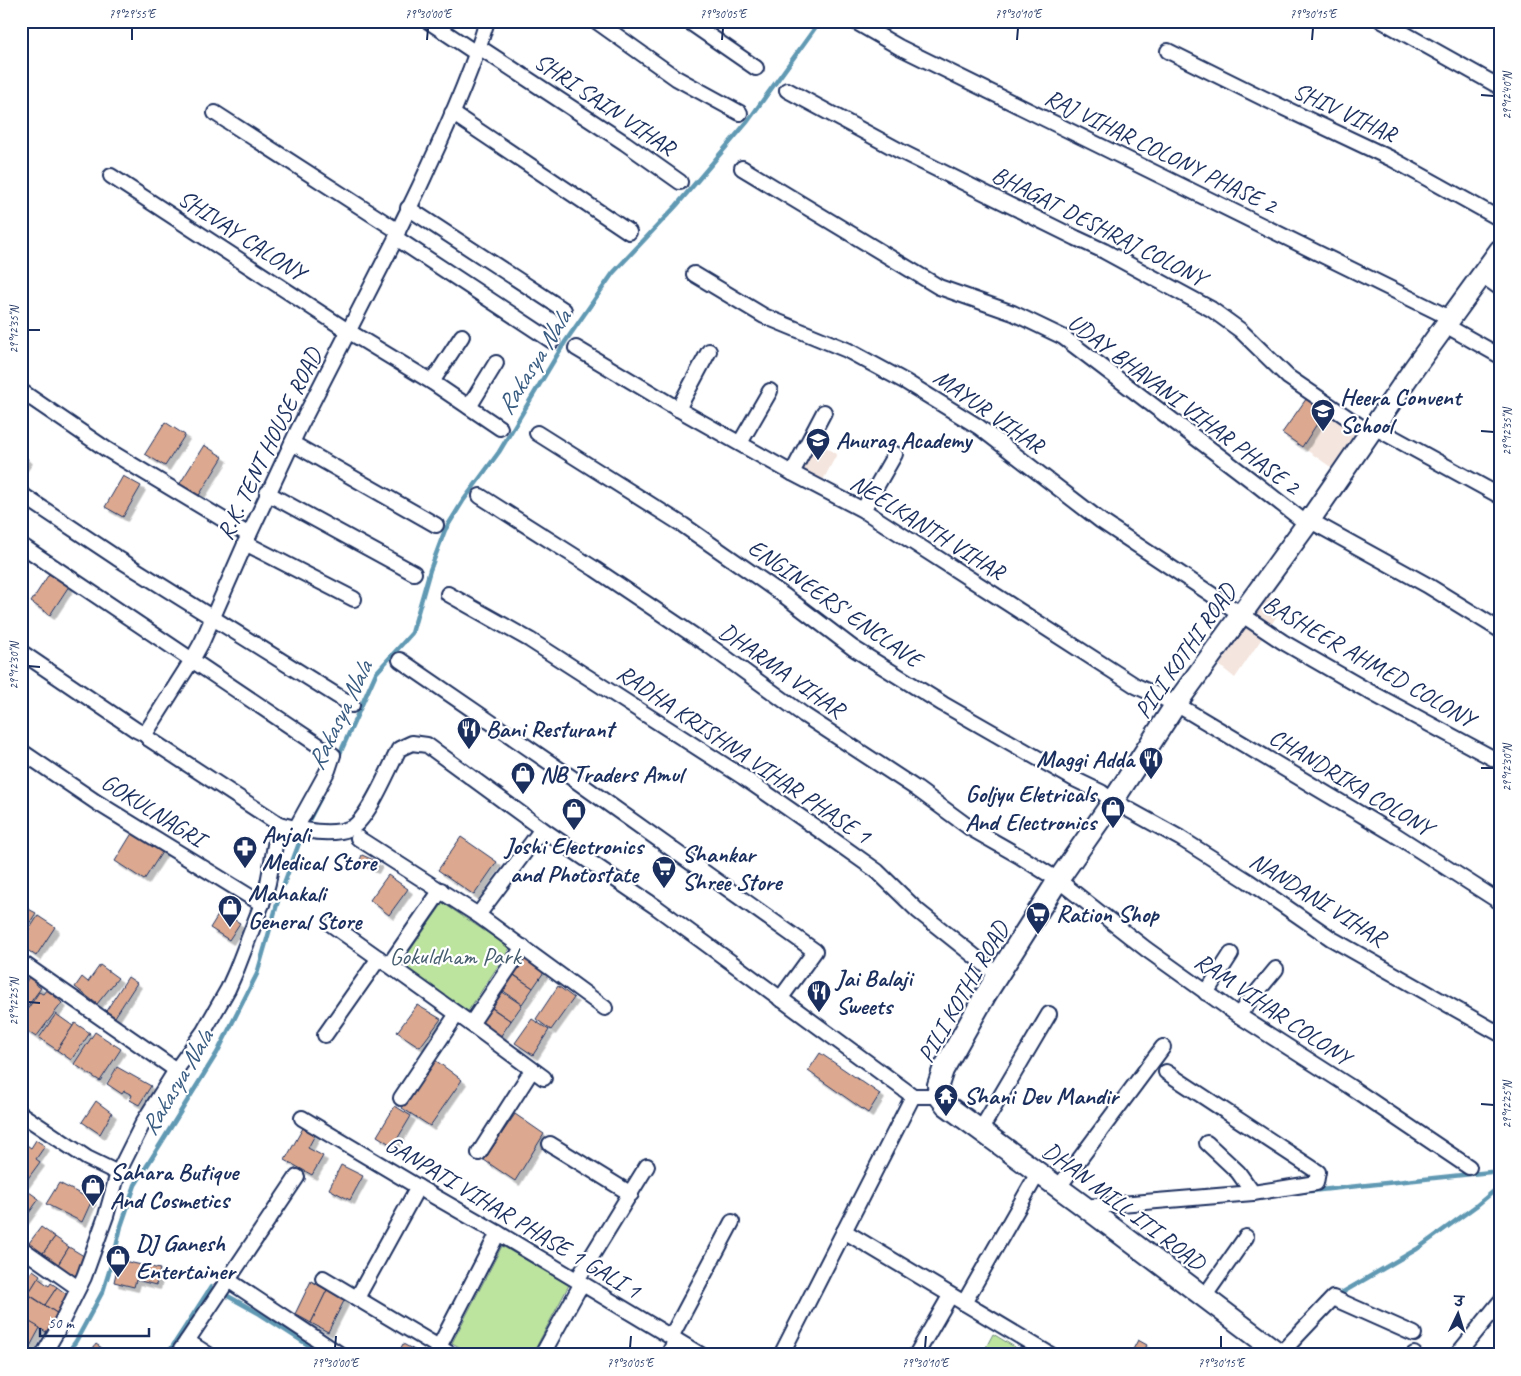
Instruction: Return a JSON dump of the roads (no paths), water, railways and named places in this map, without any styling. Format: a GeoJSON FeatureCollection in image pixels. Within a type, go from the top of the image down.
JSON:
{"type":"FeatureCollection","features":[{"type":"Feature","properties":{"kind":"street","name":"SHRI SAIN VIHAR"},"geometry":{"type":"LineString","coordinates":[[428,21],[478,50],[625,143],[680,182]]}},
{"type":"Feature","properties":{"kind":"street","name":"R.K. TENT HOUSE ROAD"},"geometry":{"type":"LineString","coordinates":[[146,735],[147,730],[192,660],[292,443],[397,234],[452,114],[478,50],[487,21]]}},
{"type":"Feature","properties":{"kind":"street"},"geometry":{"type":"LineString","coordinates":[[596,21],[676,78],[740,113]]}},
{"type":"Feature","properties":{"kind":"street"},"geometry":{"type":"LineString","coordinates":[[688,21],[756,68]]}},
{"type":"Feature","properties":{"kind":"street","name":"RAJ VIHAR COLONY PHASE 2"},"geometry":{"type":"LineString","coordinates":[[854,21],[899,47],[1448,321],[1500,356]]}},
{"type":"Feature","properties":{"kind":"street"},"geometry":{"type":"LineString","coordinates":[[1382,21],[1500,87]]}},
{"type":"Feature","properties":{"kind":"street","name":"SHIV VIHAR"},"geometry":{"type":"LineString","coordinates":[[1168,51],[1392,159],[1500,219]]}},
{"type":"Feature","properties":{"kind":"street","name":"BHAGAT DESHRAJ COLONY"},"geometry":{"type":"LineString","coordinates":[[787,90],[900,151],[1104,251],[1211,309],[1240,330],[1288,377],[1372,430],[1500,496]]}},
{"type":"Feature","properties":{"kind":"street"},"geometry":{"type":"LineString","coordinates":[[215,113],[397,234],[552,341]]}},
{"type":"Feature","properties":{"kind":"street"},"geometry":{"type":"LineString","coordinates":[[452,114],[629,232]]}},
{"type":"Feature","properties":{"kind":"street","name":"UDAY BHAVANI VIHAR PHASE 2"},"geometry":{"type":"LineString","coordinates":[[742,168],[939,287],[1013,312],[1063,337],[1308,522],[1427,585],[1500,630]]}},
{"type":"Feature","properties":{"kind":"street","name":"SHIVAY CALONY"},"geometry":{"type":"LineString","coordinates":[[111,176],[348,331],[470,406],[500,428]]}},
{"type":"Feature","properties":{"kind":"street"},"geometry":{"type":"LineString","coordinates":[[408,208],[564,310]]}},
{"type":"Feature","properties":{"kind":"street","name":"PILI KOTHI ROAD"},"geometry":{"type":"LineString","coordinates":[[939,1096],[938,1085],[943,1070],[998,975],[1058,880],[1113,801],[1176,704],[1308,522],[1448,321],[1500,250]]}},
{"type":"Feature","properties":{"kind":"street","name":"MAYUR VIHAR"},"geometry":{"type":"LineString","coordinates":[[694,274],[764,316],[847,350],[906,382],[979,427],[1102,521],[1242,613]]}},
{"type":"Feature","properties":{"kind":"street"},"geometry":{"type":"LineString","coordinates":[[1482,275],[1500,288]]}},
{"type":"Feature","properties":{"kind":"street"},"geometry":{"type":"LineString","coordinates":[[432,382],[462,336]]}},
{"type":"Feature","properties":{"kind":"street","name":"NEELKANTH VIHAR"},"geometry":{"type":"LineString","coordinates":[[576,348],[678,409],[792,473],[863,510],[1136,686],[1176,704]]}},
{"type":"Feature","properties":{"kind":"street"},"geometry":{"type":"LineString","coordinates":[[678,409],[709,351]]}},
{"type":"Feature","properties":{"kind":"street"},"geometry":{"type":"LineString","coordinates":[[470,406],[496,363]]}},
{"type":"Feature","properties":{"kind":"street"},"geometry":{"type":"LineString","coordinates":[[21,391],[106,449],[247,539],[354,599]]}},
{"type":"Feature","properties":{"kind":"street"},"geometry":{"type":"LineString","coordinates":[[740,443],[770,391]]}},
{"type":"Feature","properties":{"kind":"street"},"geometry":{"type":"LineString","coordinates":[[792,473],[824,412]]}},
{"type":"Feature","properties":{"kind":"street","name":"ENGINEERS' ENCLAVE"},"geometry":{"type":"LineString","coordinates":[[537,433],[683,525],[786,597],[853,648],[943,704],[1074,779],[1101,792],[1113,801]]}},
{"type":"Feature","properties":{"kind":"street"},"geometry":{"type":"LineString","coordinates":[[292,443],[436,525]]}},
{"type":"Feature","properties":{"kind":"street"},"geometry":{"type":"LineString","coordinates":[[863,510],[895,454]]}},
{"type":"Feature","properties":{"kind":"street"},"geometry":{"type":"LineString","coordinates":[[268,493],[414,573]]}},
{"type":"Feature","properties":{"kind":"street"},"geometry":{"type":"LineString","coordinates":[[21,494],[117,558],[352,705]]}},
{"type":"Feature","properties":{"kind":"street","name":"DHARMA VIHAR"},"geometry":{"type":"LineString","coordinates":[[480,496],[595,569],[711,647],[804,715],[917,788],[970,828],[1058,880]]}},
{"type":"Feature","properties":{"kind":"street"},"geometry":{"type":"LineString","coordinates":[[21,545],[333,755],[328,770],[297,829]]}},
{"type":"Feature","properties":{"kind":"street","name":"RADHA KRISHNA VIHAR PHASE 1"},"geometry":{"type":"LineString","coordinates":[[448,594],[530,640],[742,777],[877,870],[918,911],[998,975]]}},
{"type":"Feature","properties":{"kind":"street","name":"BASHEER AHMED COLONY"},"geometry":{"type":"LineString","coordinates":[[1242,613],[1291,646],[1370,692],[1500,762]]}},
{"type":"Feature","properties":{"kind":"street"},"geometry":{"type":"LineString","coordinates":[[21,652],[279,824],[297,829],[330,832],[352,828],[366,814],[399,749],[412,743],[427,745],[542,829],[656,907],[913,1096],[939,1096]]}},
{"type":"Feature","properties":{"kind":"street"},"geometry":{"type":"LineString","coordinates":[[400,660],[575,780],[815,951],[780,999]]}},
{"type":"Feature","properties":{"kind":"street","name":"CHANDRIKA COLONY"},"geometry":{"type":"LineString","coordinates":[[1176,704],[1394,834],[1500,902]]}},
{"type":"Feature","properties":{"kind":"street","name":"GOKULNAGRI"},"geometry":{"type":"LineString","coordinates":[[21,751],[96,802],[262,904]]}},
{"type":"Feature","properties":{"kind":"street","name":"NANDANI VIHAR"},"geometry":{"type":"LineString","coordinates":[[1113,801],[1187,843],[1248,881],[1332,939],[1500,1034]]}},
{"type":"Feature","properties":{"kind":"street"},"geometry":{"type":"LineString","coordinates":[[43,1355],[57,1331],[96,1248],[118,1173],[144,1121],[204,1030],[228,989],[262,904],[268,883],[279,824]]}},
{"type":"Feature","properties":{"kind":"street"},"geometry":{"type":"LineString","coordinates":[[478,914],[542,829]]}},
{"type":"Feature","properties":{"kind":"street"},"geometry":{"type":"LineString","coordinates":[[358,838],[478,914],[605,1008]]}},
{"type":"Feature","properties":{"kind":"street","name":"RAM VIHAR COLONY"},"geometry":{"type":"LineString","coordinates":[[1058,880],[1206,993],[1349,1086],[1469,1168]]}},
{"type":"Feature","properties":{"kind":"street"},"geometry":{"type":"LineString","coordinates":[[325,1035],[441,890]]}},
{"type":"Feature","properties":{"kind":"street"},"geometry":{"type":"LineString","coordinates":[[332,925],[544,1078]]}},
{"type":"Feature","properties":{"kind":"street"},"geometry":{"type":"LineString","coordinates":[[471,1024],[524,947]]}},
{"type":"Feature","properties":{"kind":"street"},"geometry":{"type":"LineString","coordinates":[[1206,993],[1231,954]]}},
{"type":"Feature","properties":{"kind":"street"},"geometry":{"type":"LineString","coordinates":[[21,962],[176,1070]]}},
{"type":"Feature","properties":{"kind":"street"},"geometry":{"type":"LineString","coordinates":[[1238,1015],[1276,969]]}},
{"type":"Feature","properties":{"kind":"street"},"geometry":{"type":"LineString","coordinates":[[401,1098],[457,1014]]}},
{"type":"Feature","properties":{"kind":"street"},"geometry":{"type":"LineString","coordinates":[[980,1131],[1049,1014]]}},
{"type":"Feature","properties":{"kind":"street"},"geometry":{"type":"LineString","coordinates":[[1058,1188],[1163,1047]]}},
{"type":"Feature","properties":{"kind":"street"},"geometry":{"type":"LineString","coordinates":[[479,1154],[532,1070]]}},
{"type":"Feature","properties":{"kind":"street"},"geometry":{"type":"LineString","coordinates":[[1085,1207],[1253,1192],[1316,1183],[1318,1172],[1166,1072]]}},
{"type":"Feature","properties":{"kind":"street"},"geometry":{"type":"LineString","coordinates":[[781,1355],[913,1096]]}},
{"type":"Feature","properties":{"kind":"street","name":"DHAN MILL ITI ROAD"},"geometry":{"type":"LineString","coordinates":[[939,1096],[946,1105],[980,1131],[1085,1207],[1278,1354]]}},
{"type":"Feature","properties":{"kind":"street"},"geometry":{"type":"LineString","coordinates":[[21,1114],[87,1158],[118,1173]]}},
{"type":"Feature","properties":{"kind":"street","name":"GANPATI VIHAR PHASE 1 GALI 1"},"geometry":{"type":"LineString","coordinates":[[302,1118],[701,1355]]}},
{"type":"Feature","properties":{"kind":"street"},"geometry":{"type":"LineString","coordinates":[[1207,1143],[1238,1172],[1253,1192]]}},
{"type":"Feature","properties":{"kind":"street"},"geometry":{"type":"LineString","coordinates":[[550,1144],[631,1194]]}},
{"type":"Feature","properties":{"kind":"street"},"geometry":{"type":"LineString","coordinates":[[542,1355],[579,1282],[647,1166]]}},
{"type":"Feature","properties":{"kind":"street"},"geometry":{"type":"LineString","coordinates":[[964,1303],[1038,1173]]}},
{"type":"Feature","properties":{"kind":"street"},"geometry":{"type":"LineString","coordinates":[[177,1355],[297,1177]]}},
{"type":"Feature","properties":{"kind":"street"},"geometry":{"type":"LineString","coordinates":[[357,1298],[418,1187]]}},
{"type":"Feature","properties":{"kind":"street"},"geometry":{"type":"LineString","coordinates":[[668,1355],[674,1338],[732,1222]]}},
{"type":"Feature","properties":{"kind":"street"},"geometry":{"type":"LineString","coordinates":[[844,1232],[1044,1353]]}},
{"type":"Feature","properties":{"kind":"street"},"geometry":{"type":"LineString","coordinates":[[439,1347],[498,1233]]}},
{"type":"Feature","properties":{"kind":"street"},"geometry":{"type":"LineString","coordinates":[[1204,1297],[1246,1237]]}},
{"type":"Feature","properties":{"kind":"street"},"geometry":{"type":"LineString","coordinates":[[21,1248],[78,1288]]}},
{"type":"Feature","properties":{"kind":"street"},"geometry":{"type":"LineString","coordinates":[[323,1278],[452,1355]]}},
{"type":"Feature","properties":{"kind":"street"},"geometry":{"type":"LineString","coordinates":[[228,1280],[341,1355]]}},
{"type":"Feature","properties":{"kind":"street"},"geometry":{"type":"LineString","coordinates":[[916,1355],[950,1296]]}},
{"type":"Feature","properties":{"kind":"street"},"geometry":{"type":"LineString","coordinates":[[1278,1354],[1333,1298],[1414,1334]]}},
{"type":"Feature","properties":{"kind":"street"},"geometry":{"type":"LineString","coordinates":[[1457,1355],[1500,1302]]}},
{"type":"Feature","properties":{"kind":"street"},"geometry":{"type":"LineString","coordinates":[[187,1341],[209,1355]]}},
{"type":"Feature","properties":{"kind":"waterway","name":"Rakasya Nala"},"geometry":{"type":"LineString","coordinates":[[337,760],[376,673],[412,633],[430,570],[445,530],[463,501],[499,452],[565,342],[613,273],[676,206],[748,121],[820,21]]}},
{"type":"Feature","properties":{"kind":"waterway","name":"Rakasya Nala"},"geometry":{"type":"LineString","coordinates":[[66,1355],[76,1341],[103,1291],[121,1226],[135,1185],[217,1053],[257,974],[280,894],[304,830],[321,797]]}},
{"type":"Feature","properties":{"kind":"waterway"},"geometry":{"type":"LineString","coordinates":[[1292,1193],[1500,1171]]}},
{"type":"Feature","properties":{"kind":"waterway"},"geometry":{"type":"LineString","coordinates":[[1338,1295],[1417,1249],[1500,1186]]}},
{"type":"Feature","properties":{"kind":"waterway"},"geometry":{"type":"LineString","coordinates":[[167,1355],[211,1287]]}},
{"type":"Feature","properties":{"kind":"waterway"},"geometry":{"type":"LineString","coordinates":[[226,1295],[313,1348],[317,1347]]}},
{"type":"Feature","properties":{"kind":"place","name":"Heera Convent School"},"geometry":{"type":"Point","coordinates":[1323,432]}},
{"type":"Feature","properties":{"kind":"place","name":"Anurag Academy"},"geometry":{"type":"Point","coordinates":[818,461]}},
{"type":"Feature","properties":{"kind":"place","name":"Bani Resturant"},"geometry":{"type":"Point","coordinates":[469,750]}},
{"type":"Feature","properties":{"kind":"place","name":"Maggi Adda"},"geometry":{"type":"Point","coordinates":[1151,780]}},
{"type":"Feature","properties":{"kind":"place","name":"NB Traders Amul"},"geometry":{"type":"Point","coordinates":[523,795]}},
{"type":"Feature","properties":{"kind":"place","name":"Goljyu Eletricals And Electronics"},"geometry":{"type":"Point","coordinates":[1113,829]}},
{"type":"Feature","properties":{"kind":"place","name":"Joshi Electronics and Photostate"},"geometry":{"type":"Point","coordinates":[574,831]}},
{"type":"Feature","properties":{"kind":"place","name":"Anjali Medical Store"},"geometry":{"type":"Point","coordinates":[245,869]}},
{"type":"Feature","properties":{"kind":"place","name":"Shankar Shree Store"},"geometry":{"type":"Point","coordinates":[664,889]}},
{"type":"Feature","properties":{"kind":"place","name":"Mahakali General Store"},"geometry":{"type":"Point","coordinates":[230,928]}},
{"type":"Feature","properties":{"kind":"place","name":"Ration Shop"},"geometry":{"type":"Point","coordinates":[1038,935]}},
{"type":"Feature","properties":{"kind":"place","name":"Jai Balaji Sweets"},"geometry":{"type":"Point","coordinates":[819,1013]}},
{"type":"Feature","properties":{"kind":"place","name":"Shani Dev Mandir"},"geometry":{"type":"Point","coordinates":[946,1117]}},
{"type":"Feature","properties":{"kind":"place","name":"Sahara Butique And Cosmetics"},"geometry":{"type":"Point","coordinates":[93,1207]}},
{"type":"Feature","properties":{"kind":"place","name":"DJ Ganesh Entertainer"},"geometry":{"type":"Point","coordinates":[118,1278]}},
{"type":"Feature","properties":{"kind":"park label","name":"Gokuldham Park"},"geometry":{"type":"Point","coordinates":[455,956]}}]}
